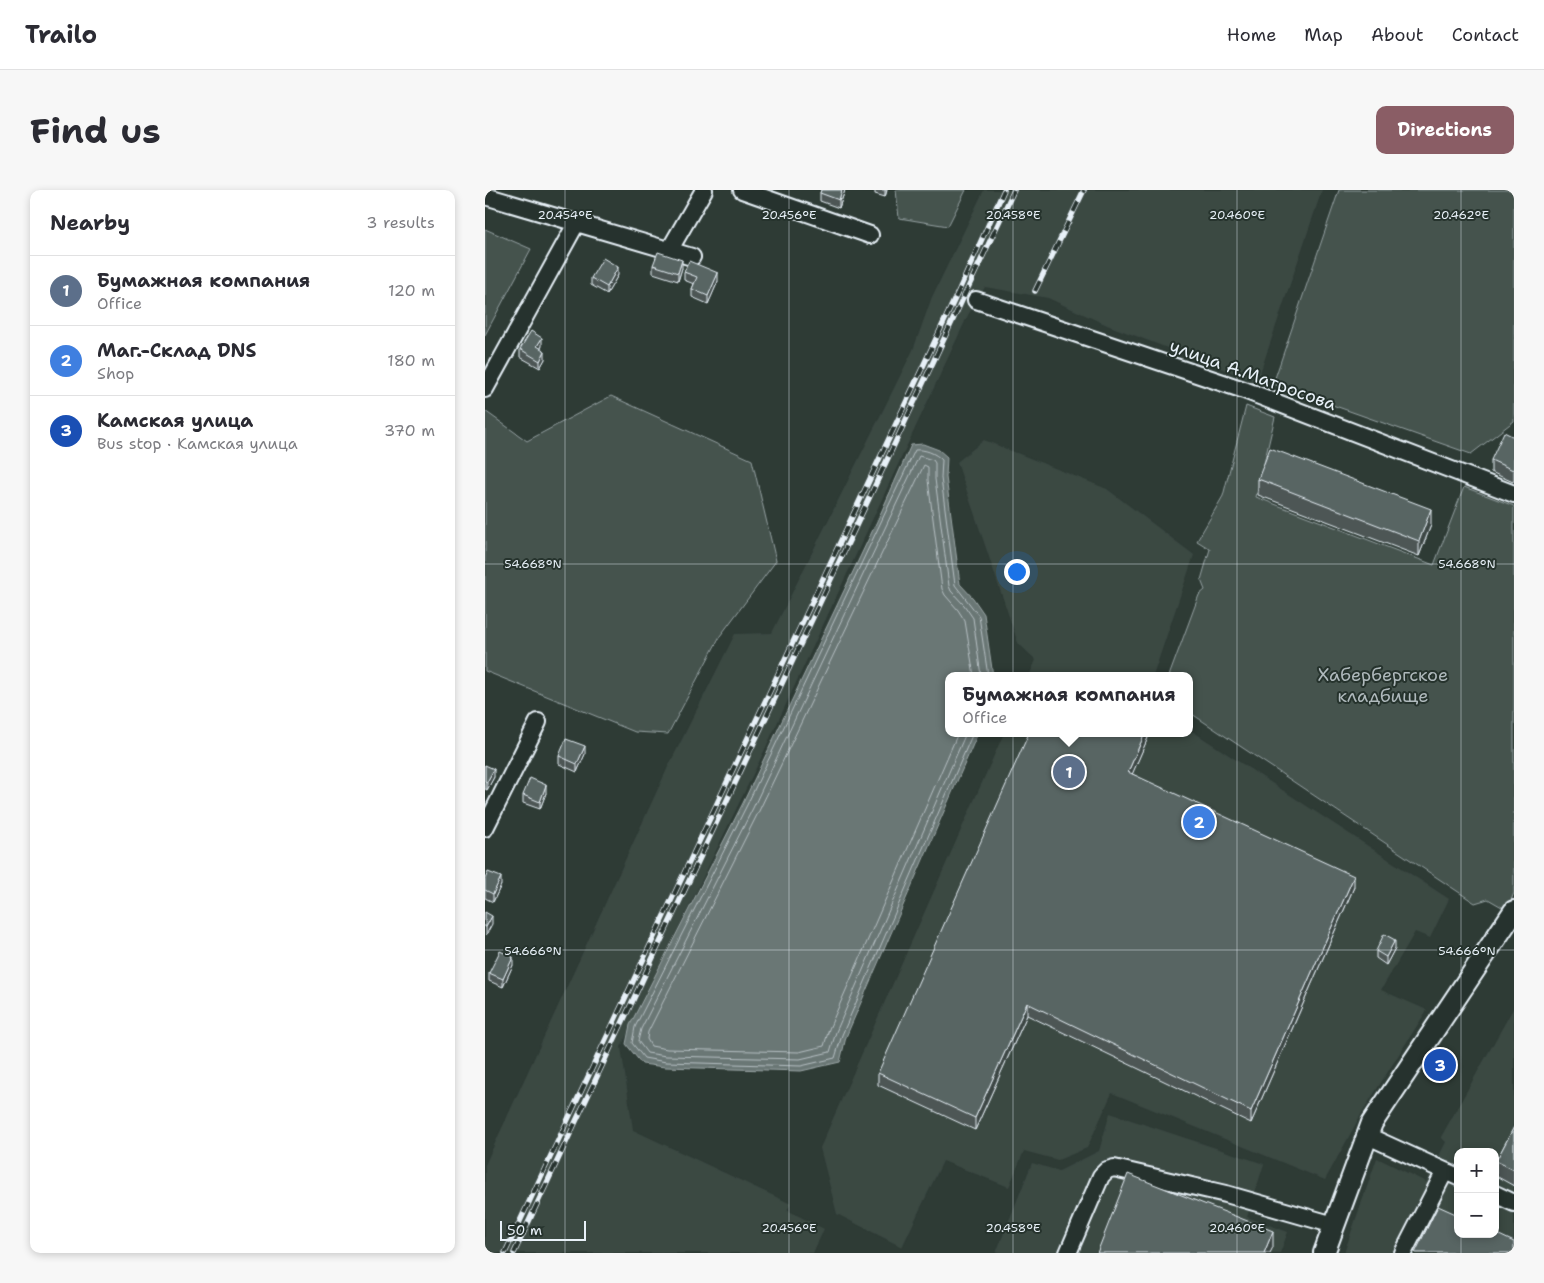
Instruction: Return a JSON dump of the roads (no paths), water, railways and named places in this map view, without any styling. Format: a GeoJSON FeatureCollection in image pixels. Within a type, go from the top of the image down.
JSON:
{"type":"FeatureCollection","features":[{"type":"Feature","properties":{"kind":"main road"},"geometry":{"type":"LineString","coordinates":[[1324,1253],[1372,1123],[1514,911]]}},
{"type":"Feature","properties":{"kind":"street"},"geometry":{"type":"LineString","coordinates":[[670,249],[705,190]]}},
{"type":"Feature","properties":{"kind":"street"},"geometry":{"type":"LineString","coordinates":[[741,190],[870,234]]}},
{"type":"Feature","properties":{"kind":"street"},"geometry":{"type":"LineString","coordinates":[[485,196],[692,257]]}},
{"type":"Feature","properties":{"kind":"street"},"geometry":{"type":"LineString","coordinates":[[485,389],[577,222]]}},
{"type":"Feature","properties":{"kind":"street","name":"улица А.Матросова"},"geometry":{"type":"LineString","coordinates":[[976,300],[1244,390],[1514,494]]}},
{"type":"Feature","properties":{"kind":"street"},"geometry":{"type":"LineString","coordinates":[[485,828],[538,722]]}},
{"type":"Feature","properties":{"kind":"street"},"geometry":{"type":"LineString","coordinates":[[1368,1136],[1451,1174],[1403,1253]]}},
{"type":"Feature","properties":{"kind":"street"},"geometry":{"type":"LineString","coordinates":[[1069,1253],[1101,1176],[1107,1170],[1114,1168],[1226,1194],[1334,1226]]}},
{"type":"Feature","properties":{"kind":"street"},"geometry":{"type":"LineString","coordinates":[[1499,1196],[1514,1203]]}},
{"type":"Feature","properties":{"kind":"water"},"geometry":{"type":"Polygon","coordinates":[[[923,444],[939,450],[947,457],[946,477],[960,584],[984,614],[992,672],[945,672],[945,737],[976,737],[846,1037],[840,1062],[801,1071],[665,1067],[642,1064],[626,1044],[630,1025],[743,803],[879,517],[911,445],[923,444]]]}},
{"type":"Feature","properties":{"kind":"railway"},"geometry":{"type":"LineString","coordinates":[[505,1253],[959,290],[1004,190]]}},
{"type":"Feature","properties":{"kind":"railway"},"geometry":{"type":"LineString","coordinates":[[514,1253],[1014,190]]}},
{"type":"Feature","properties":{"kind":"railway"},"geometry":{"type":"LineString","coordinates":[[1035,291],[1084,190]]}},
{"type":"Feature","properties":{"kind":"place","name":"Бумажная компания"},"geometry":{"type":"Point","coordinates":[1069,772]}},
{"type":"Feature","properties":{"kind":"place","name":"Маг.-Склад DNS"},"geometry":{"type":"Point","coordinates":[1199,822]}},
{"type":"Feature","properties":{"kind":"place","name":"Камская улица"},"geometry":{"type":"Point","coordinates":[1440,1065]}},
{"type":"Feature","properties":{"kind":"park label","name":"Хабербергское кладбище"},"geometry":{"type":"Point","coordinates":[1383,685]}}]}
